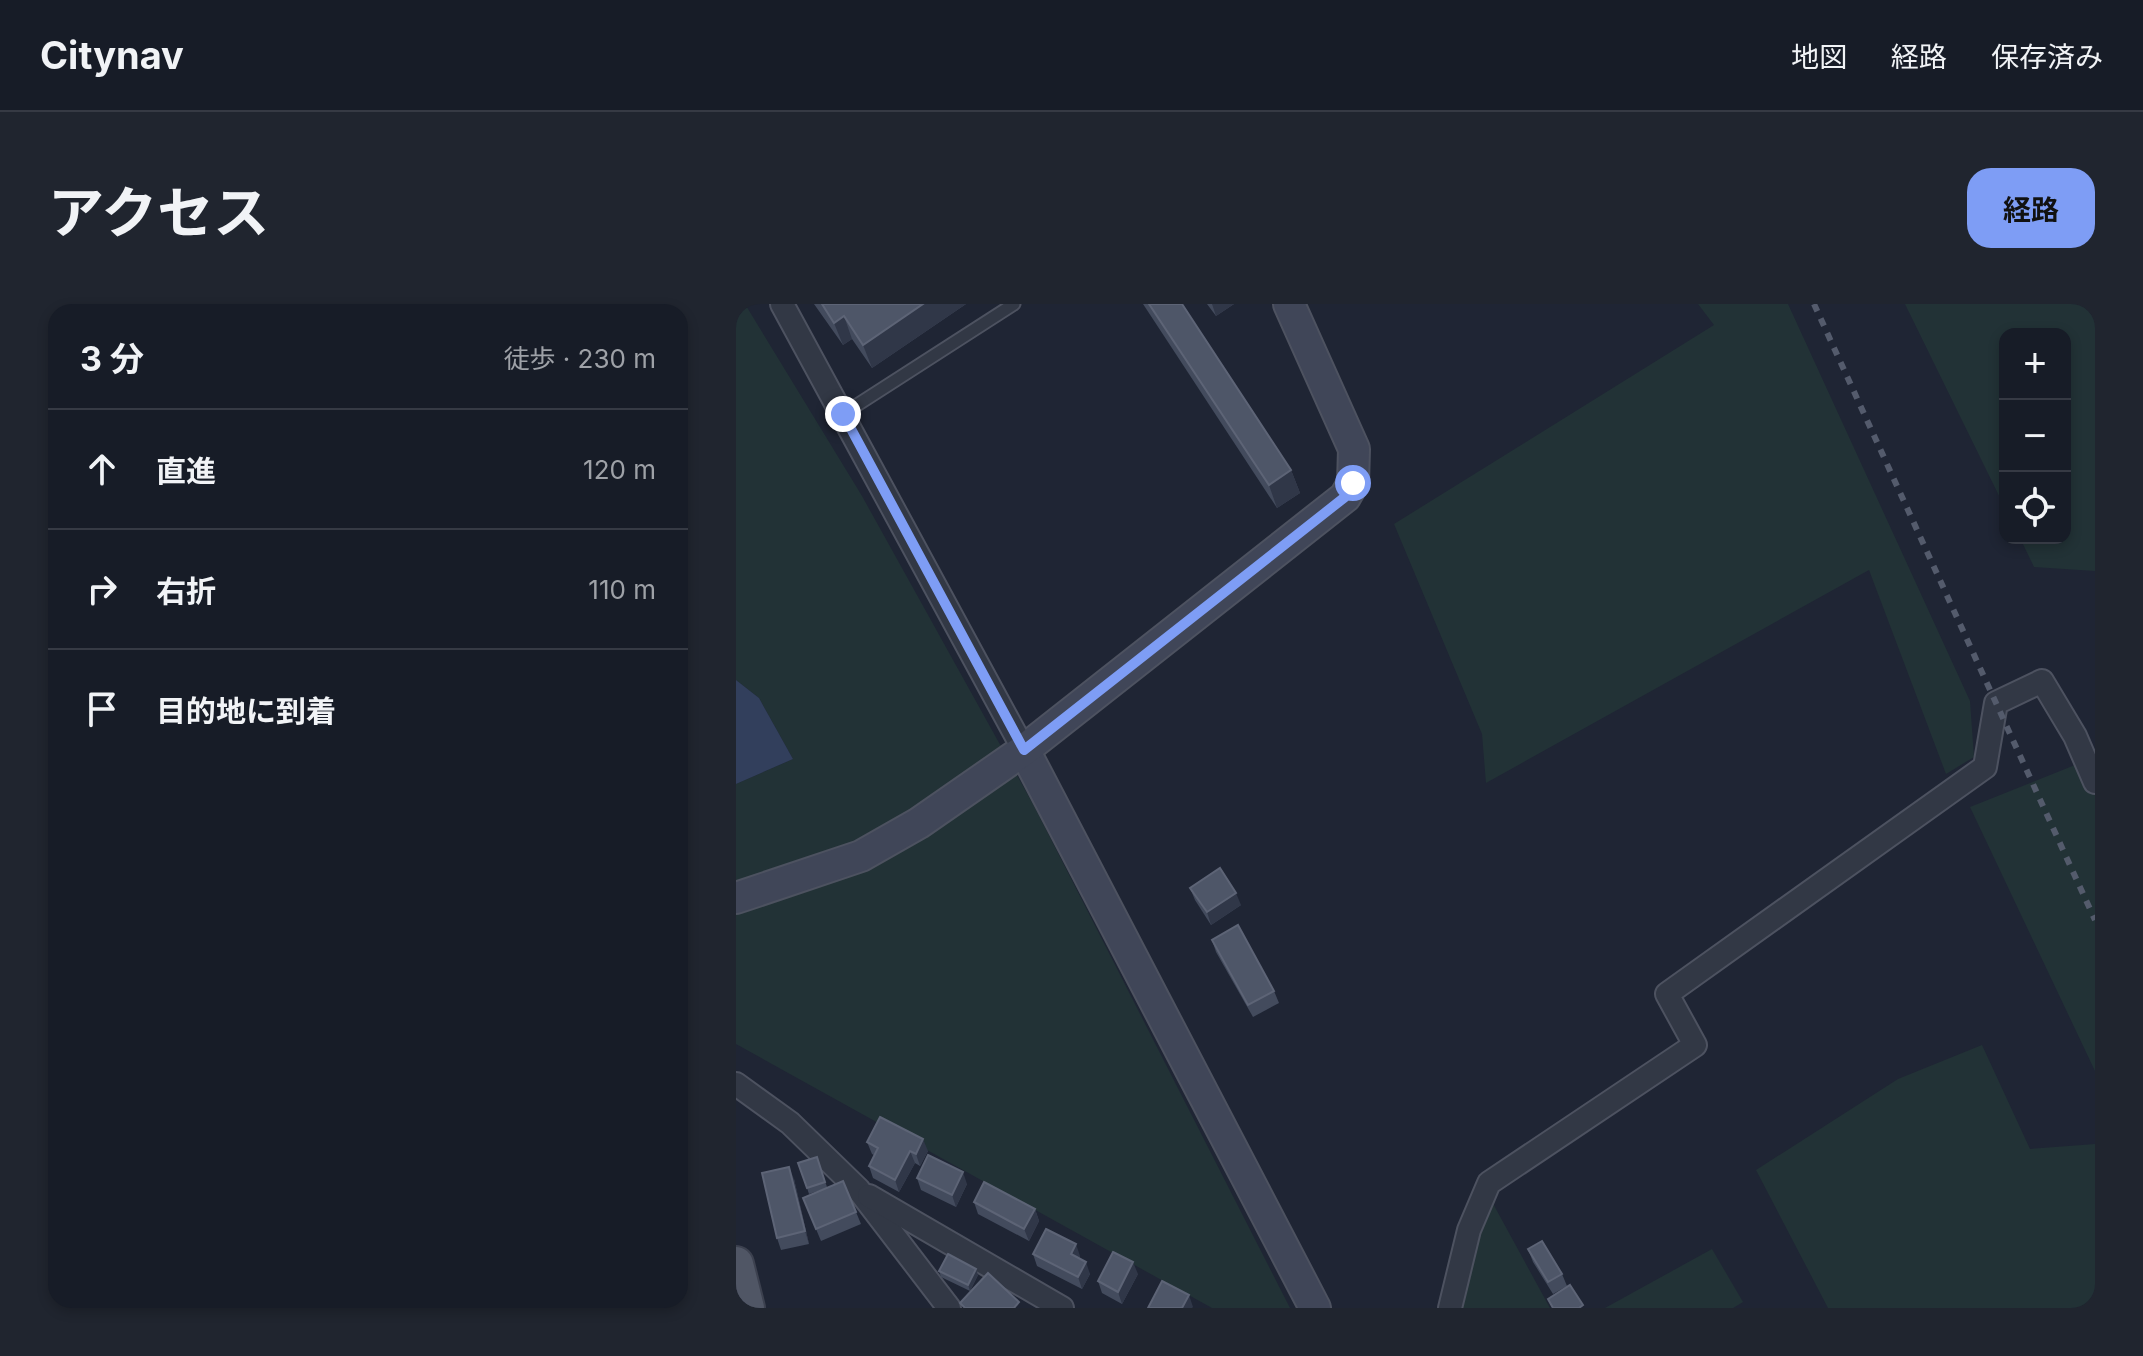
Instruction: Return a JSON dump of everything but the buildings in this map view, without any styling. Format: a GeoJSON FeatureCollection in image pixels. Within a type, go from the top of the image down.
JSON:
{"type":"FeatureCollection","features":[{"type":"Feature","properties":{"kind":"main road"},"geometry":{"type":"LineString","coordinates":[[736,1264],[747,1308]]}},
{"type":"Feature","properties":{"kind":"street"},"geometry":{"type":"LineString","coordinates":[[782,304],[1024,750],[1315,1308]]}},
{"type":"Feature","properties":{"kind":"street"},"geometry":{"type":"LineString","coordinates":[[736,898],[861,856],[919,823],[1024,750],[1345,497],[1354,475],[1354,449],[1289,304]]}},
{"type":"Feature","properties":{"kind":"street"},"geometry":{"type":"LineString","coordinates":[[1450,1308],[1469,1230],[1489,1183],[1695,1045],[1667,994],[1985,767],[1996,703],[2042,681],[2075,736],[2095,782]]}},
{"type":"Feature","properties":{"kind":"street"},"geometry":{"type":"LineString","coordinates":[[736,1084],[790,1123],[858,1189],[949,1308]]}},
{"type":"Feature","properties":{"kind":"street"},"geometry":{"type":"LineString","coordinates":[[858,1189],[1062,1308]]}},
{"type":"Feature","properties":{"kind":"lane"},"geometry":{"type":"LineString","coordinates":[[843,414],[1014,304]]}},
{"type":"Feature","properties":{"kind":"shaded area"},"geometry":{"type":"Polygon","coordinates":[[[736,304],[745,304],[862,496],[1033,804],[1290,1308],[1212,1308],[736,1044],[736,784],[793,759],[759,698],[736,680],[736,304]]]}},
{"type":"Feature","properties":{"kind":"shaded area"},"geometry":{"type":"Polygon","coordinates":[[[1698,304],[1788,304],[1970,701],[1974,757],[1946,774],[1869,570],[1486,783],[1482,734],[1394,524],[1714,325],[1698,304]]]}},
{"type":"Feature","properties":{"kind":"shaded area"},"geometry":{"type":"Polygon","coordinates":[[[1905,304],[2095,304],[2095,571],[2034,567],[2023,544],[2071,544],[2071,328],[1999,328],[1999,496],[1905,304]]]}},
{"type":"Feature","properties":{"kind":"shaded area"},"geometry":{"type":"Polygon","coordinates":[[[2095,757],[2095,1071],[1970,807],[2095,757]]]}},
{"type":"Feature","properties":{"kind":"shaded area"},"geometry":{"type":"Polygon","coordinates":[[[1982,1045],[2030,1149],[2095,1144],[2095,1308],[1828,1308],[1756,1170],[1898,1079],[1982,1045]]]}},
{"type":"Feature","properties":{"kind":"shaded area"},"geometry":{"type":"Polygon","coordinates":[[[1491,1200],[1550,1308],[1460,1308],[1477,1236],[1491,1200]]]}},
{"type":"Feature","properties":{"kind":"shaded area"},"geometry":{"type":"Polygon","coordinates":[[[1712,1249],[1743,1302],[1733,1308],[1605,1308],[1712,1249]]]}},
{"type":"Feature","properties":{"kind":"water"},"geometry":{"type":"Polygon","coordinates":[[[736,680],[759,698],[793,759],[736,784],[736,680]]]}},
{"type":"Feature","properties":{"kind":"railway"},"geometry":{"type":"LineString","coordinates":[[1814,304],[2095,920]]}},
{"type":"Feature","properties":{"kind":"route"},"geometry":{"type":"LineString","coordinates":[[843,414],[1024,750],[1345,497],[1353,483]]}}]}
